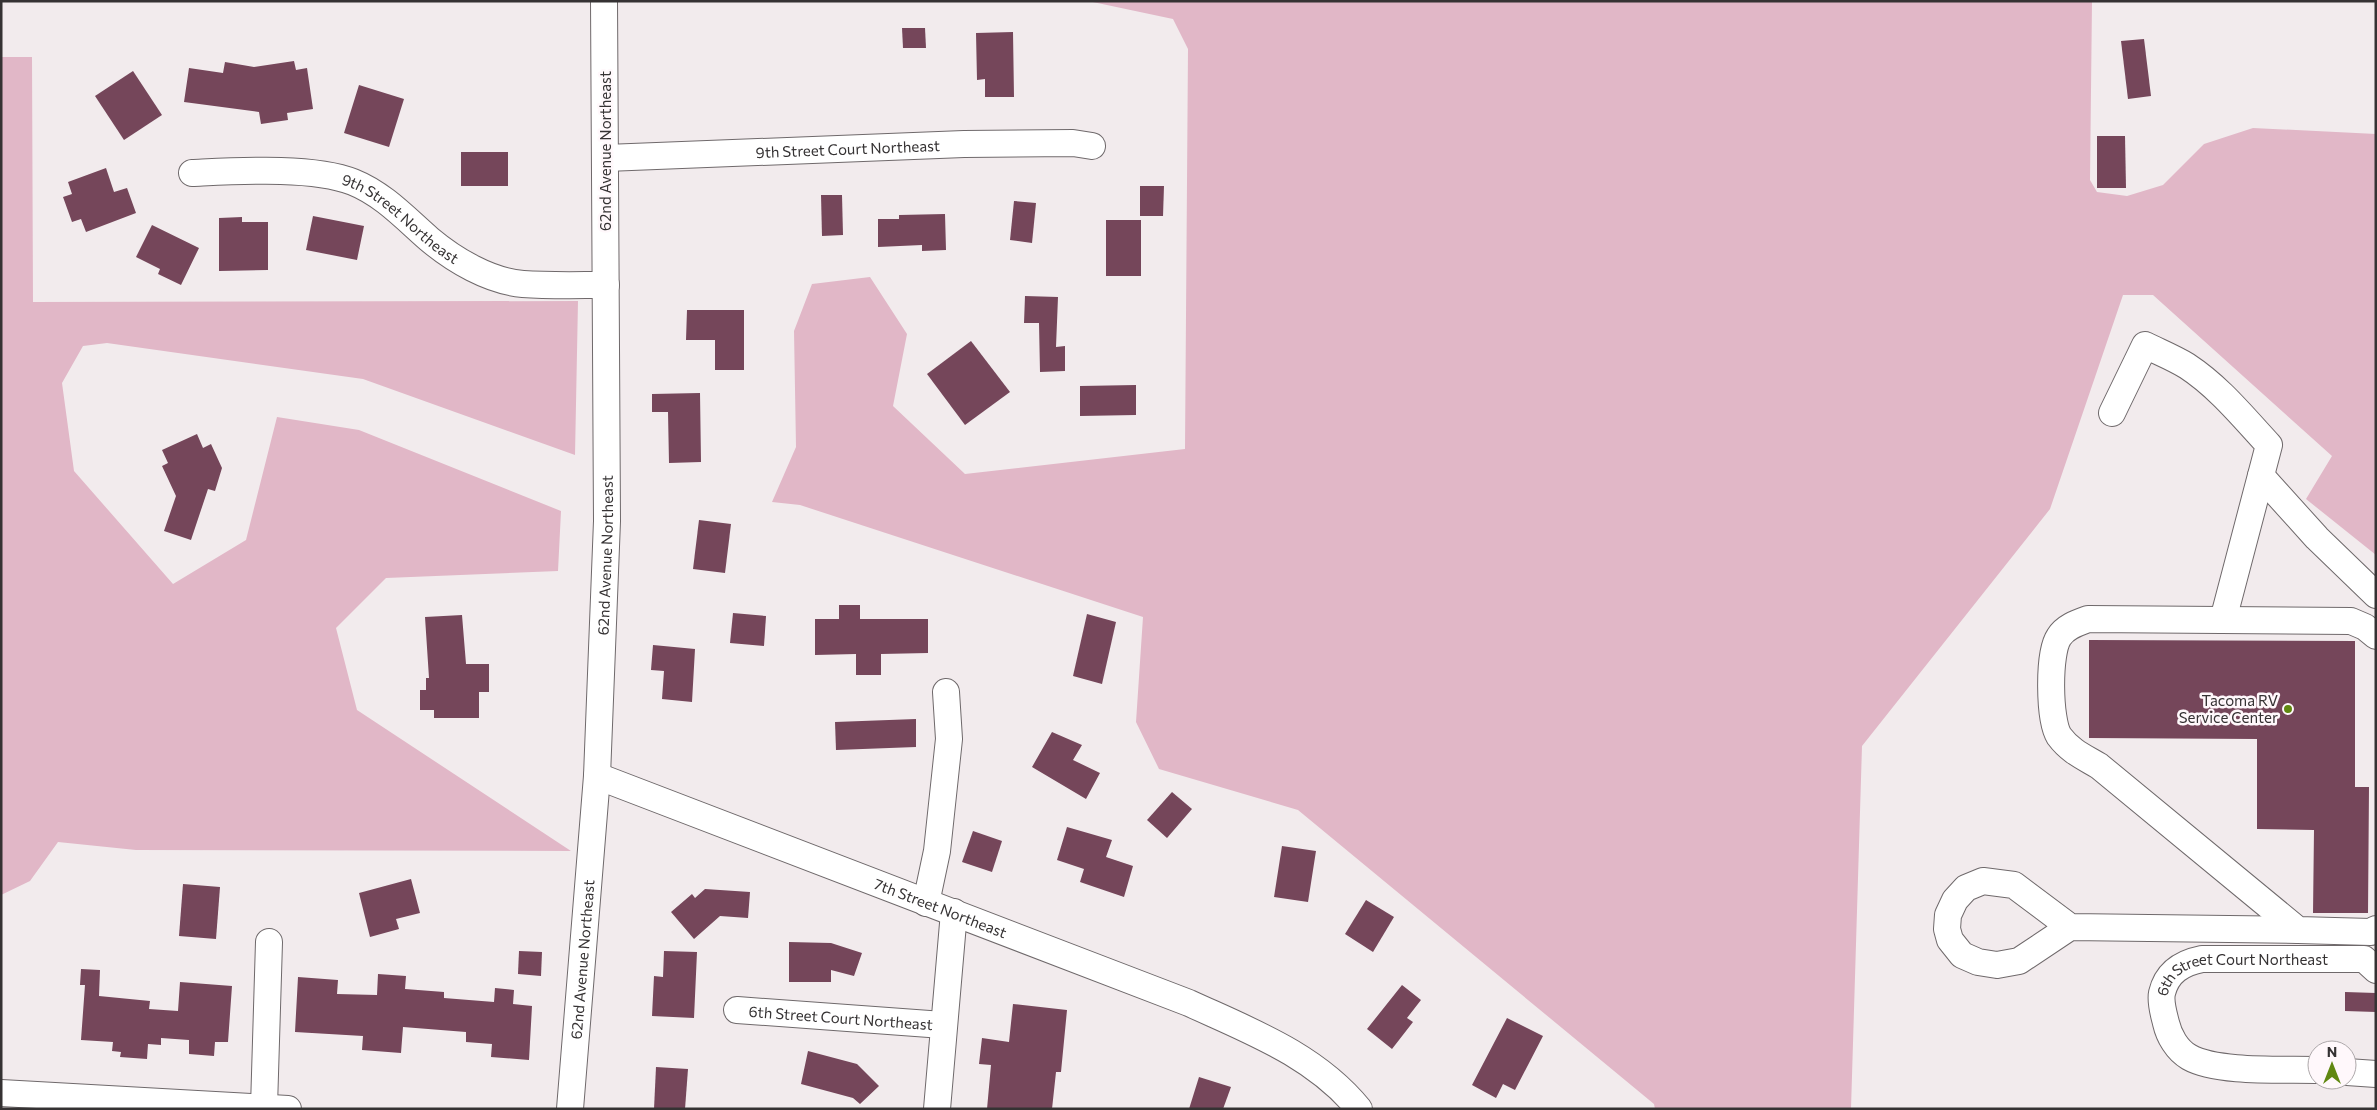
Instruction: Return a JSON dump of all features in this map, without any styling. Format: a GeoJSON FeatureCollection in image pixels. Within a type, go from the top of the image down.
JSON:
{"type":"FeatureCollection","features":[{"type":"Feature","properties":{"kind":"street","name":"62nd Avenue Northeast"},"geometry":{"type":"LineString","coordinates":[[570,1109],[597,776],[608,521],[604,1]]}},
{"type":"Feature","properties":{"kind":"street","name":"9th Street Court Northeast"},"geometry":{"type":"LineString","coordinates":[[606,158],[974,144],[1073,143],[1092,146]]}},
{"type":"Feature","properties":{"kind":"street","name":"9th Street Northeast"},"geometry":{"type":"LineString","coordinates":[[192,173],[308,173],[338,178],[372,191],[429,239],[458,260],[500,279],[522,284],[606,285]]}},
{"type":"Feature","properties":{"kind":"street"},"geometry":{"type":"LineString","coordinates":[[2112,413],[2145,345],[2186,366],[2204,379],[2227,399],[2269,445],[2223,620]]}},
{"type":"Feature","properties":{"kind":"street"},"geometry":{"type":"LineString","coordinates":[[2261,476],[2317,538],[2376,595]]}},
{"type":"Feature","properties":{"kind":"street"},"geometry":{"type":"LineString","coordinates":[[2298,930],[2099,766],[2072,751],[2058,734],[2052,718],[2052,650],[2059,636],[2072,625],[2088,620],[2351,621],[2365,626],[2376,636]]}},
{"type":"Feature","properties":{"kind":"street"},"geometry":{"type":"LineString","coordinates":[[926,903],[937,851],[948,748],[946,692]]}},
{"type":"Feature","properties":{"kind":"street","name":"7th Street Northeast"},"geometry":{"type":"LineString","coordinates":[[597,776],[1152,988],[1279,1045],[1305,1060],[1359,1109]]}},
{"type":"Feature","properties":{"kind":"street"},"geometry":{"type":"LineString","coordinates":[[937,1109],[954,912]]}},
{"type":"Feature","properties":{"kind":"street"},"geometry":{"type":"LineString","coordinates":[[2070,927],[2371,932],[2376,929]]}},
{"type":"Feature","properties":{"kind":"street"},"geometry":{"type":"LineString","coordinates":[[1,1093],[276,1108],[269,942]]}},
{"type":"Feature","properties":{"kind":"street","name":"6th Street Court Northeast"},"geometry":{"type":"LineString","coordinates":[[2307,1070],[2233,1067],[2207,1063],[2188,1057],[2174,1043],[2168,1033],[2162,995],[2167,980],[2185,962],[2202,959],[2364,959],[2376,970]]}},
{"type":"Feature","properties":{"kind":"street","name":"6th Street Court Northeast"},"geometry":{"type":"LineString","coordinates":[[737,1010],[943,1025]]}},
{"type":"Feature","properties":{"kind":"street"},"geometry":{"type":"LineString","coordinates":[[2357,1073],[2376,1074]]}},
{"type":"Feature","properties":{"kind":"shaded area"},"geometry":{"type":"Polygon","coordinates":[[[1088,1],[2092,1],[2090,180],[2097,192],[2127,196],[2163,185],[2204,144],[2253,128],[2376,134],[2376,555],[2306,499],[2332,456],[2153,295],[2123,295],[2050,509],[1862,746],[1851,1109],[1655,1109],[1654,1104],[1298,810],[1159,769],[1136,722],[1143,617],[800,505],[772,502],[796,447],[794,331],[812,284],[870,277],[907,334],[893,406],[965,474],[1185,449],[1188,49],[1173,19],[1088,1]]]}},
{"type":"Feature","properties":{"kind":"shaded area"},"geometry":{"type":"Polygon","coordinates":[[[1,57],[32,57],[33,302],[578,301],[575,455],[363,379],[107,343],[83,346],[62,383],[74,471],[173,584],[246,540],[277,417],[359,430],[561,511],[558,571],[386,578],[336,628],[357,710],[571,851],[136,850],[58,842],[30,881],[1,895],[1,57]]]}},
{"type":"Feature","properties":{"kind":"building"},"geometry":{"type":"Polygon","coordinates":[[[902,28],[925,28],[926,48],[903,48],[902,28]]]}},
{"type":"Feature","properties":{"kind":"building"},"geometry":{"type":"Polygon","coordinates":[[[1013,32],[1014,97],[985,97],[985,79],[977,80],[976,33],[1013,32]]]}},
{"type":"Feature","properties":{"kind":"building"},"geometry":{"type":"Polygon","coordinates":[[[2144,39],[2151,96],[2128,99],[2121,41],[2144,39]]]}},
{"type":"Feature","properties":{"kind":"building"},"geometry":{"type":"Polygon","coordinates":[[[294,61],[296,70],[307,68],[313,109],[287,113],[288,120],[261,124],[259,112],[184,102],[189,68],[223,73],[225,62],[254,67],[294,61]]]}},
{"type":"Feature","properties":{"kind":"building"},"geometry":{"type":"Polygon","coordinates":[[[133,71],[162,115],[124,140],[95,96],[133,71]]]}},
{"type":"Feature","properties":{"kind":"building"},"geometry":{"type":"Polygon","coordinates":[[[359,85],[404,99],[389,147],[344,133],[359,85]]]}},
{"type":"Feature","properties":{"kind":"building"},"geometry":{"type":"Polygon","coordinates":[[[2097,136],[2125,136],[2126,188],[2097,188],[2097,136]]]}},
{"type":"Feature","properties":{"kind":"building"},"geometry":{"type":"Polygon","coordinates":[[[461,152],[508,152],[508,186],[461,186],[461,152]]]}},
{"type":"Feature","properties":{"kind":"building"},"geometry":{"type":"Polygon","coordinates":[[[106,168],[114,192],[127,188],[136,213],[86,232],[81,219],[72,222],[63,197],[72,194],[68,182],[106,168]]]}},
{"type":"Feature","properties":{"kind":"building"},"geometry":{"type":"Polygon","coordinates":[[[1140,186],[1164,186],[1163,216],[1140,216],[1140,186]]]}},
{"type":"Feature","properties":{"kind":"building"},"geometry":{"type":"Polygon","coordinates":[[[821,195],[842,195],[843,235],[822,236],[821,195]]]}},
{"type":"Feature","properties":{"kind":"building"},"geometry":{"type":"Polygon","coordinates":[[[1014,201],[1036,203],[1032,243],[1010,240],[1014,201]]]}},
{"type":"Feature","properties":{"kind":"building"},"geometry":{"type":"Polygon","coordinates":[[[945,214],[946,250],[922,251],[922,245],[878,247],[878,219],[899,219],[899,215],[945,214]]]}},
{"type":"Feature","properties":{"kind":"building"},"geometry":{"type":"Polygon","coordinates":[[[313,216],[364,226],[357,260],[306,250],[313,216]]]}},
{"type":"Feature","properties":{"kind":"building"},"geometry":{"type":"Polygon","coordinates":[[[242,217],[242,222],[268,222],[268,270],[219,271],[219,218],[242,217]]]}},
{"type":"Feature","properties":{"kind":"building"},"geometry":{"type":"Polygon","coordinates":[[[1106,220],[1141,220],[1141,276],[1106,276],[1106,220]]]}},
{"type":"Feature","properties":{"kind":"building"},"geometry":{"type":"Polygon","coordinates":[[[152,225],[199,248],[181,285],[158,274],[160,269],[136,257],[152,225]]]}},
{"type":"Feature","properties":{"kind":"building"},"geometry":{"type":"Polygon","coordinates":[[[1025,296],[1058,297],[1056,347],[1065,346],[1065,371],[1040,372],[1039,323],[1024,323],[1025,296]]]}},
{"type":"Feature","properties":{"kind":"building"},"geometry":{"type":"Polygon","coordinates":[[[687,310],[744,310],[744,370],[715,370],[715,340],[686,340],[687,310]]]}},
{"type":"Feature","properties":{"kind":"building"},"geometry":{"type":"Polygon","coordinates":[[[971,341],[1010,392],[965,425],[927,374],[971,341]]]}},
{"type":"Feature","properties":{"kind":"building"},"geometry":{"type":"Polygon","coordinates":[[[1136,385],[1136,415],[1080,416],[1080,386],[1136,385]]]}},
{"type":"Feature","properties":{"kind":"building"},"geometry":{"type":"Polygon","coordinates":[[[700,393],[701,462],[669,463],[668,412],[652,412],[652,394],[700,393]]]}},
{"type":"Feature","properties":{"kind":"building"},"geometry":{"type":"Polygon","coordinates":[[[197,434],[203,448],[211,444],[222,468],[215,491],[208,489],[191,540],[164,531],[176,496],[162,466],[168,463],[162,450],[197,434]]]}},
{"type":"Feature","properties":{"kind":"building"},"geometry":{"type":"Polygon","coordinates":[[[699,520],[731,524],[725,573],[693,569],[699,520]]]}},
{"type":"Feature","properties":{"kind":"building"},"geometry":{"type":"Polygon","coordinates":[[[839,605],[860,605],[860,619],[928,619],[928,653],[881,654],[881,675],[856,675],[856,654],[815,655],[815,619],[839,619],[839,605]]]}},
{"type":"Feature","properties":{"kind":"building"},"geometry":{"type":"Polygon","coordinates":[[[733,613],[766,616],[764,646],[730,643],[733,613]]]}},
{"type":"Feature","properties":{"kind":"building"},"geometry":{"type":"Polygon","coordinates":[[[1087,614],[1116,622],[1102,684],[1073,676],[1087,614]]]}},
{"type":"Feature","properties":{"kind":"building"},"geometry":{"type":"Polygon","coordinates":[[[462,615],[466,664],[489,664],[489,692],[479,692],[479,718],[434,718],[434,710],[420,710],[420,690],[426,690],[426,678],[429,678],[425,617],[462,615]]]}},
{"type":"Feature","properties":{"kind":"building"},"geometry":{"type":"Polygon","coordinates":[[[2089,640],[2355,641],[2355,787],[2369,787],[2368,913],[2313,913],[2314,830],[2257,829],[2257,739],[2089,738],[2089,640]]]}},
{"type":"Feature","properties":{"kind":"building"},"geometry":{"type":"Polygon","coordinates":[[[653,645],[695,649],[692,702],[662,699],[664,671],[651,670],[653,645]]]}},
{"type":"Feature","properties":{"kind":"building"},"geometry":{"type":"Polygon","coordinates":[[[916,719],[916,747],[836,750],[835,722],[916,719]]]}},
{"type":"Feature","properties":{"kind":"building"},"geometry":{"type":"Polygon","coordinates":[[[1052,732],[1082,745],[1073,760],[1100,773],[1086,799],[1032,767],[1052,732]]]}},
{"type":"Feature","properties":{"kind":"building"},"geometry":{"type":"Polygon","coordinates":[[[1172,792],[1192,809],[1167,838],[1147,820],[1172,792]]]}},
{"type":"Feature","properties":{"kind":"building"},"geometry":{"type":"Polygon","coordinates":[[[1067,827],[1112,840],[1106,857],[1133,866],[1124,897],[1080,882],[1084,869],[1057,860],[1067,827]]]}},
{"type":"Feature","properties":{"kind":"building"},"geometry":{"type":"Polygon","coordinates":[[[973,831],[1002,841],[992,872],[962,862],[973,831]]]}},
{"type":"Feature","properties":{"kind":"building"},"geometry":{"type":"Polygon","coordinates":[[[1282,846],[1316,851],[1308,902],[1274,897],[1282,846]]]}},
{"type":"Feature","properties":{"kind":"building"},"geometry":{"type":"Polygon","coordinates":[[[411,879],[420,913],[396,919],[399,929],[370,937],[359,893],[411,879]]]}},
{"type":"Feature","properties":{"kind":"building"},"geometry":{"type":"Polygon","coordinates":[[[183,884],[220,887],[216,939],[179,936],[183,884]]]}},
{"type":"Feature","properties":{"kind":"building"},"geometry":{"type":"Polygon","coordinates":[[[705,889],[750,892],[748,918],[720,916],[694,939],[671,912],[692,894],[695,898],[705,889]]]}},
{"type":"Feature","properties":{"kind":"building"},"geometry":{"type":"Polygon","coordinates":[[[1366,900],[1394,917],[1373,952],[1345,934],[1366,900]]]}},
{"type":"Feature","properties":{"kind":"building"},"geometry":{"type":"Polygon","coordinates":[[[789,942],[831,943],[862,953],[854,976],[831,970],[831,982],[789,982],[789,942]]]}},
{"type":"Feature","properties":{"kind":"building"},"geometry":{"type":"Polygon","coordinates":[[[519,951],[542,952],[541,976],[518,974],[519,951]]]}},
{"type":"Feature","properties":{"kind":"building"},"geometry":{"type":"Polygon","coordinates":[[[664,951],[697,952],[694,1018],[652,1016],[654,976],[663,977],[664,951]]]}},
{"type":"Feature","properties":{"kind":"building"},"geometry":{"type":"Polygon","coordinates":[[[81,969],[100,970],[99,996],[150,1001],[149,1009],[178,1011],[180,982],[232,986],[228,1042],[215,1042],[214,1056],[189,1054],[189,1040],[161,1038],[161,1045],[148,1044],[147,1059],[120,1057],[121,1052],[112,1051],[113,1042],[81,1040],[85,985],[80,985],[81,969]]]}},
{"type":"Feature","properties":{"kind":"building"},"geometry":{"type":"Polygon","coordinates":[[[378,974],[406,976],[405,989],[444,992],[444,998],[494,1002],[495,988],[514,990],[513,1004],[532,1006],[529,1060],[491,1057],[492,1044],[466,1042],[466,1032],[403,1027],[401,1053],[362,1050],[363,1036],[295,1032],[298,977],[338,980],[337,994],[377,995],[378,974]]]}},
{"type":"Feature","properties":{"kind":"building"},"geometry":{"type":"Polygon","coordinates":[[[1402,985],[1421,1000],[1407,1018],[1413,1022],[1392,1049],[1367,1029],[1402,985]]]}},
{"type":"Feature","properties":{"kind":"building"},"geometry":{"type":"Polygon","coordinates":[[[2345,992],[2376,993],[2376,1012],[2345,1011],[2345,992]]]}},
{"type":"Feature","properties":{"kind":"building"},"geometry":{"type":"Polygon","coordinates":[[[1013,1004],[1067,1010],[1061,1072],[1056,1072],[1052,1109],[987,1109],[991,1065],[979,1064],[982,1038],[1009,1042],[1013,1004]]]}},
{"type":"Feature","properties":{"kind":"building"},"geometry":{"type":"Polygon","coordinates":[[[1507,1018],[1543,1036],[1515,1090],[1503,1084],[1496,1098],[1472,1085],[1507,1018]]]}},
{"type":"Feature","properties":{"kind":"building"},"geometry":{"type":"Polygon","coordinates":[[[808,1051],[857,1064],[879,1086],[860,1104],[853,1098],[801,1084],[808,1051]]]}},
{"type":"Feature","properties":{"kind":"building"},"geometry":{"type":"Polygon","coordinates":[[[656,1067],[688,1069],[685,1109],[654,1109],[656,1067]]]}},
{"type":"Feature","properties":{"kind":"building"},"geometry":{"type":"Polygon","coordinates":[[[1199,1077],[1231,1087],[1223,1109],[1189,1109],[1199,1077]]]}},
{"type":"Feature","properties":{"kind":"place","name":"Tacoma RV Service Center"},"geometry":{"type":"Point","coordinates":[2288,709]}}]}
